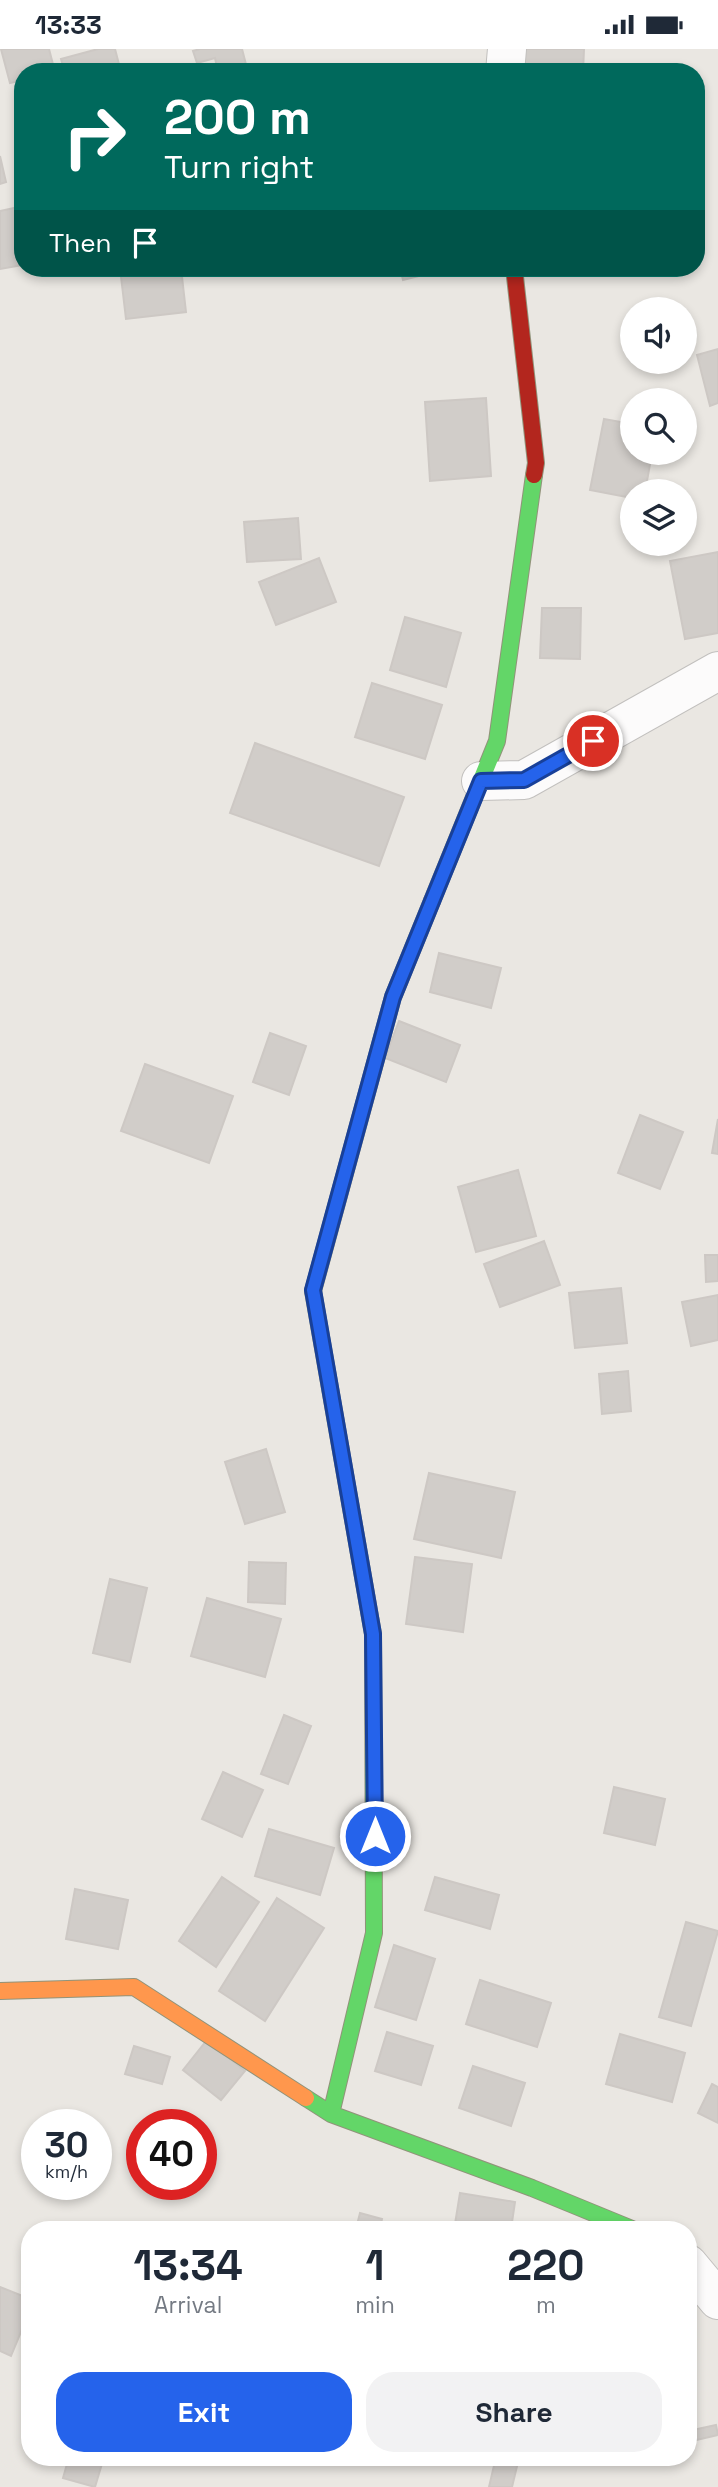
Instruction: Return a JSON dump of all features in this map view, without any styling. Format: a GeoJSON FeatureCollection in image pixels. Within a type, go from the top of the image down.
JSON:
{"type":"FeatureCollection","features":[{"type":"Feature","properties":{"kind":"street"},"geometry":{"type":"LineString","coordinates":[[331,2115],[374,1933],[373,1634],[313,1290],[393,997],[497,741],[536,463],[515,277]]}},
{"type":"Feature","properties":{"kind":"street"},"geometry":{"type":"LineString","coordinates":[[481,781],[524,780],[718,671]]}},
{"type":"Feature","properties":{"kind":"street"},"geometry":{"type":"LineString","coordinates":[[0,1991],[134,1987],[331,2115],[532,2188],[612,2221]]}},
{"type":"Feature","properties":{"kind":"street"},"geometry":{"type":"LineString","coordinates":[[697,2275],[718,2300]]}},
{"type":"Feature","properties":{"kind":"building"},"geometry":{"type":"Polygon","coordinates":[[[1,49],[49,49],[53,63],[14,63],[14,82],[10,83],[1,49]]]}},
{"type":"Feature","properties":{"kind":"building"},"geometry":{"type":"Polygon","coordinates":[[[98,49],[115,49],[119,63],[62,63],[61,59],[98,49]]]}},
{"type":"Feature","properties":{"kind":"building"},"geometry":{"type":"Polygon","coordinates":[[[242,49],[246,63],[216,63],[215,58],[197,63],[193,51],[242,49]]]}},
{"type":"Feature","properties":{"kind":"building"},"geometry":{"type":"Polygon","coordinates":[[[524,49],[584,49],[583,63],[524,63],[524,49]]]}},
{"type":"Feature","properties":{"kind":"building"},"geometry":{"type":"Polygon","coordinates":[[[0,156],[6,182],[0,184],[0,156]]]}},
{"type":"Feature","properties":{"kind":"building"},"geometry":{"type":"Polygon","coordinates":[[[14,208],[14,267],[0,269],[0,211],[14,208]]]}},
{"type":"Feature","properties":{"kind":"building"},"geometry":{"type":"Polygon","coordinates":[[[121,277],[182,277],[186,312],[126,319],[121,277]]]}},
{"type":"Feature","properties":{"kind":"building"},"geometry":{"type":"Polygon","coordinates":[[[718,349],[718,403],[710,406],[697,355],[718,349]]]}},
{"type":"Feature","properties":{"kind":"building"},"geometry":{"type":"Polygon","coordinates":[[[486,398],[491,476],[430,481],[425,402],[486,398]]]}},
{"type":"Feature","properties":{"kind":"building"},"geometry":{"type":"Polygon","coordinates":[[[604,419],[620,422],[620,465],[650,465],[647,479],[620,479],[620,496],[590,490],[604,419]]]}},
{"type":"Feature","properties":{"kind":"building"},"geometry":{"type":"Polygon","coordinates":[[[298,518],[301,559],[247,562],[244,522],[298,518]]]}},
{"type":"Feature","properties":{"kind":"building"},"geometry":{"type":"Polygon","coordinates":[[[718,552],[718,633],[685,639],[670,561],[718,552]]]}},
{"type":"Feature","properties":{"kind":"building"},"geometry":{"type":"Polygon","coordinates":[[[319,558],[336,602],[276,625],[259,582],[319,558]]]}},
{"type":"Feature","properties":{"kind":"building"},"geometry":{"type":"Polygon","coordinates":[[[542,608],[581,608],[580,659],[540,658],[542,608]]]}},
{"type":"Feature","properties":{"kind":"building"},"geometry":{"type":"Polygon","coordinates":[[[405,617],[461,633],[446,687],[390,670],[405,617]]]}},
{"type":"Feature","properties":{"kind":"building"},"geometry":{"type":"Polygon","coordinates":[[[372,683],[442,705],[425,759],[355,737],[372,683]]]}},
{"type":"Feature","properties":{"kind":"building"},"geometry":{"type":"Polygon","coordinates":[[[255,743],[404,797],[379,866],[230,813],[255,743]]]}},
{"type":"Feature","properties":{"kind":"building"},"geometry":{"type":"Polygon","coordinates":[[[439,953],[501,968],[491,1008],[430,992],[439,953]]]}},
{"type":"Feature","properties":{"kind":"building"},"geometry":{"type":"Polygon","coordinates":[[[399,1021],[460,1045],[446,1082],[385,1058],[399,1021]]]}},
{"type":"Feature","properties":{"kind":"building"},"geometry":{"type":"Polygon","coordinates":[[[270,1033],[306,1046],[289,1095],[253,1082],[270,1033]]]}},
{"type":"Feature","properties":{"kind":"building"},"geometry":{"type":"Polygon","coordinates":[[[145,1064],[233,1096],[209,1163],[121,1131],[145,1064]]]}},
{"type":"Feature","properties":{"kind":"building"},"geometry":{"type":"Polygon","coordinates":[[[640,1115],[683,1132],[660,1189],[618,1173],[640,1115]]]}},
{"type":"Feature","properties":{"kind":"building"},"geometry":{"type":"Polygon","coordinates":[[[718,1119],[718,1154],[712,1153],[718,1119]]]}},
{"type":"Feature","properties":{"kind":"building"},"geometry":{"type":"Polygon","coordinates":[[[518,1170],[536,1236],[476,1252],[458,1187],[518,1170]]]}},
{"type":"Feature","properties":{"kind":"building"},"geometry":{"type":"Polygon","coordinates":[[[544,1241],[560,1285],[500,1307],[484,1264],[544,1241]]]}},
{"type":"Feature","properties":{"kind":"building"},"geometry":{"type":"Polygon","coordinates":[[[705,1255],[718,1255],[718,1281],[706,1282],[705,1255]]]}},
{"type":"Feature","properties":{"kind":"building"},"geometry":{"type":"Polygon","coordinates":[[[621,1288],[627,1343],[575,1348],[569,1293],[621,1288]]]}},
{"type":"Feature","properties":{"kind":"building"},"geometry":{"type":"Polygon","coordinates":[[[718,1295],[718,1340],[691,1346],[682,1302],[718,1295]]]}},
{"type":"Feature","properties":{"kind":"building"},"geometry":{"type":"Polygon","coordinates":[[[628,1371],[631,1411],[602,1414],[599,1374],[628,1371]]]}},
{"type":"Feature","properties":{"kind":"building"},"geometry":{"type":"Polygon","coordinates":[[[266,1449],[285,1512],[245,1524],[225,1462],[266,1449]]]}},
{"type":"Feature","properties":{"kind":"building"},"geometry":{"type":"Polygon","coordinates":[[[429,1473],[515,1492],[501,1558],[414,1539],[429,1473]]]}},
{"type":"Feature","properties":{"kind":"building"},"geometry":{"type":"Polygon","coordinates":[[[415,1557],[472,1564],[463,1632],[406,1624],[415,1557]]]}},
{"type":"Feature","properties":{"kind":"building"},"geometry":{"type":"Polygon","coordinates":[[[249,1562],[286,1563],[285,1604],[248,1602],[249,1562]]]}},
{"type":"Feature","properties":{"kind":"building"},"geometry":{"type":"Polygon","coordinates":[[[110,1579],[147,1588],[130,1662],[93,1653],[110,1579]]]}},
{"type":"Feature","properties":{"kind":"building"},"geometry":{"type":"Polygon","coordinates":[[[207,1598],[281,1619],[265,1677],[191,1656],[207,1598]]]}},
{"type":"Feature","properties":{"kind":"building"},"geometry":{"type":"Polygon","coordinates":[[[284,1715],[311,1726],[288,1784],[261,1774],[284,1715]]]}},
{"type":"Feature","properties":{"kind":"building"},"geometry":{"type":"Polygon","coordinates":[[[223,1772],[263,1790],[242,1837],[202,1819],[223,1772]]]}},
{"type":"Feature","properties":{"kind":"building"},"geometry":{"type":"Polygon","coordinates":[[[614,1787],[665,1799],[655,1845],[604,1833],[614,1787]]]}},
{"type":"Feature","properties":{"kind":"building"},"geometry":{"type":"Polygon","coordinates":[[[269,1829],[334,1848],[320,1895],[255,1876],[269,1829]]]}},
{"type":"Feature","properties":{"kind":"building"},"geometry":{"type":"Polygon","coordinates":[[[222,1877],[259,1902],[216,1967],[179,1941],[222,1877]]]}},
{"type":"Feature","properties":{"kind":"building"},"geometry":{"type":"Polygon","coordinates":[[[435,1877],[499,1895],[490,1929],[425,1910],[435,1877]]]}},
{"type":"Feature","properties":{"kind":"building"},"geometry":{"type":"Polygon","coordinates":[[[75,1889],[128,1900],[118,1949],[66,1939],[75,1889]]]}},
{"type":"Feature","properties":{"kind":"building"},"geometry":{"type":"Polygon","coordinates":[[[277,1898],[324,1928],[265,2021],[219,1991],[277,1898]]]}},
{"type":"Feature","properties":{"kind":"building"},"geometry":{"type":"Polygon","coordinates":[[[686,1922],[718,1931],[691,2026],[659,2017],[686,1922]]]}},
{"type":"Feature","properties":{"kind":"building"},"geometry":{"type":"Polygon","coordinates":[[[394,1945],[435,1959],[416,2020],[375,2007],[394,1945]]]}},
{"type":"Feature","properties":{"kind":"building"},"geometry":{"type":"Polygon","coordinates":[[[480,1980],[551,2003],[537,2047],[466,2024],[480,1980]]]}},
{"type":"Feature","properties":{"kind":"building"},"geometry":{"type":"Polygon","coordinates":[[[387,2032],[433,2046],[421,2085],[375,2071],[387,2032]]]}},
{"type":"Feature","properties":{"kind":"building"},"geometry":{"type":"Polygon","coordinates":[[[620,2034],[685,2053],[672,2102],[606,2084],[620,2034]]]}},
{"type":"Feature","properties":{"kind":"building"},"geometry":{"type":"Polygon","coordinates":[[[207,2040],[245,2071],[221,2100],[183,2070],[207,2040]]]}},
{"type":"Feature","properties":{"kind":"building"},"geometry":{"type":"Polygon","coordinates":[[[134,2046],[170,2057],[162,2084],[125,2074],[134,2046]]]}},
{"type":"Feature","properties":{"kind":"building"},"geometry":{"type":"Polygon","coordinates":[[[473,2066],[525,2083],[511,2126],[459,2108],[473,2066]]]}},
{"type":"Feature","properties":{"kind":"building"},"geometry":{"type":"Polygon","coordinates":[[[712,2084],[718,2087],[718,2123],[698,2113],[712,2084]]]}},
{"type":"Feature","properties":{"kind":"building"},"geometry":{"type":"Polygon","coordinates":[[[460,2193],[515,2202],[512,2221],[455,2221],[460,2193]]]}},
{"type":"Feature","properties":{"kind":"building"},"geometry":{"type":"Polygon","coordinates":[[[360,2213],[382,2219],[382,2221],[358,2221],[360,2213]]]}},
{"type":"Feature","properties":{"kind":"building"},"geometry":{"type":"Polygon","coordinates":[[[0,2287],[21,2295],[21,2332],[11,2356],[0,2351],[0,2287]]]}},
{"type":"Feature","properties":{"kind":"building"},"geometry":{"type":"Polygon","coordinates":[[[716,2425],[718,2435],[697,2440],[697,2429],[716,2425]]]}},
{"type":"Feature","properties":{"kind":"building"},"geometry":{"type":"Polygon","coordinates":[[[66,2466],[101,2466],[95,2487],[63,2478],[66,2466]]]}},
{"type":"Feature","properties":{"kind":"building"},"geometry":{"type":"Polygon","coordinates":[[[494,2466],[517,2466],[512,2487],[489,2487],[494,2466]]]}},
{"type":"Feature","properties":{"kind":"traffic: fast"},"geometry":{"type":"LineString","coordinates":[[432,901],[497,741],[534,475]]}},
{"type":"Feature","properties":{"kind":"traffic: fast"},"geometry":{"type":"LineString","coordinates":[[313,1291],[373,1634],[374,1933],[331,2114]]}},
{"type":"Feature","properties":{"kind":"traffic: fast"},"geometry":{"type":"LineString","coordinates":[[306,2098],[331,2114],[532,2188],[612,2221]]}},
{"type":"Feature","properties":{"kind":"traffic: slow"},"geometry":{"type":"LineString","coordinates":[[313,1291],[393,997],[432,901]]}},
{"type":"Feature","properties":{"kind":"traffic: slow"},"geometry":{"type":"LineString","coordinates":[[0,1991],[134,1987],[306,2098]]}},
{"type":"Feature","properties":{"kind":"traffic: jam"},"geometry":{"type":"LineString","coordinates":[[515,277],[536,463],[534,475]]}},
{"type":"Feature","properties":{"kind":"route"},"geometry":{"type":"LineString","coordinates":[[375,1836],[373,1634],[313,1290],[393,997],[481,781],[524,780],[593,741]]}}]}
